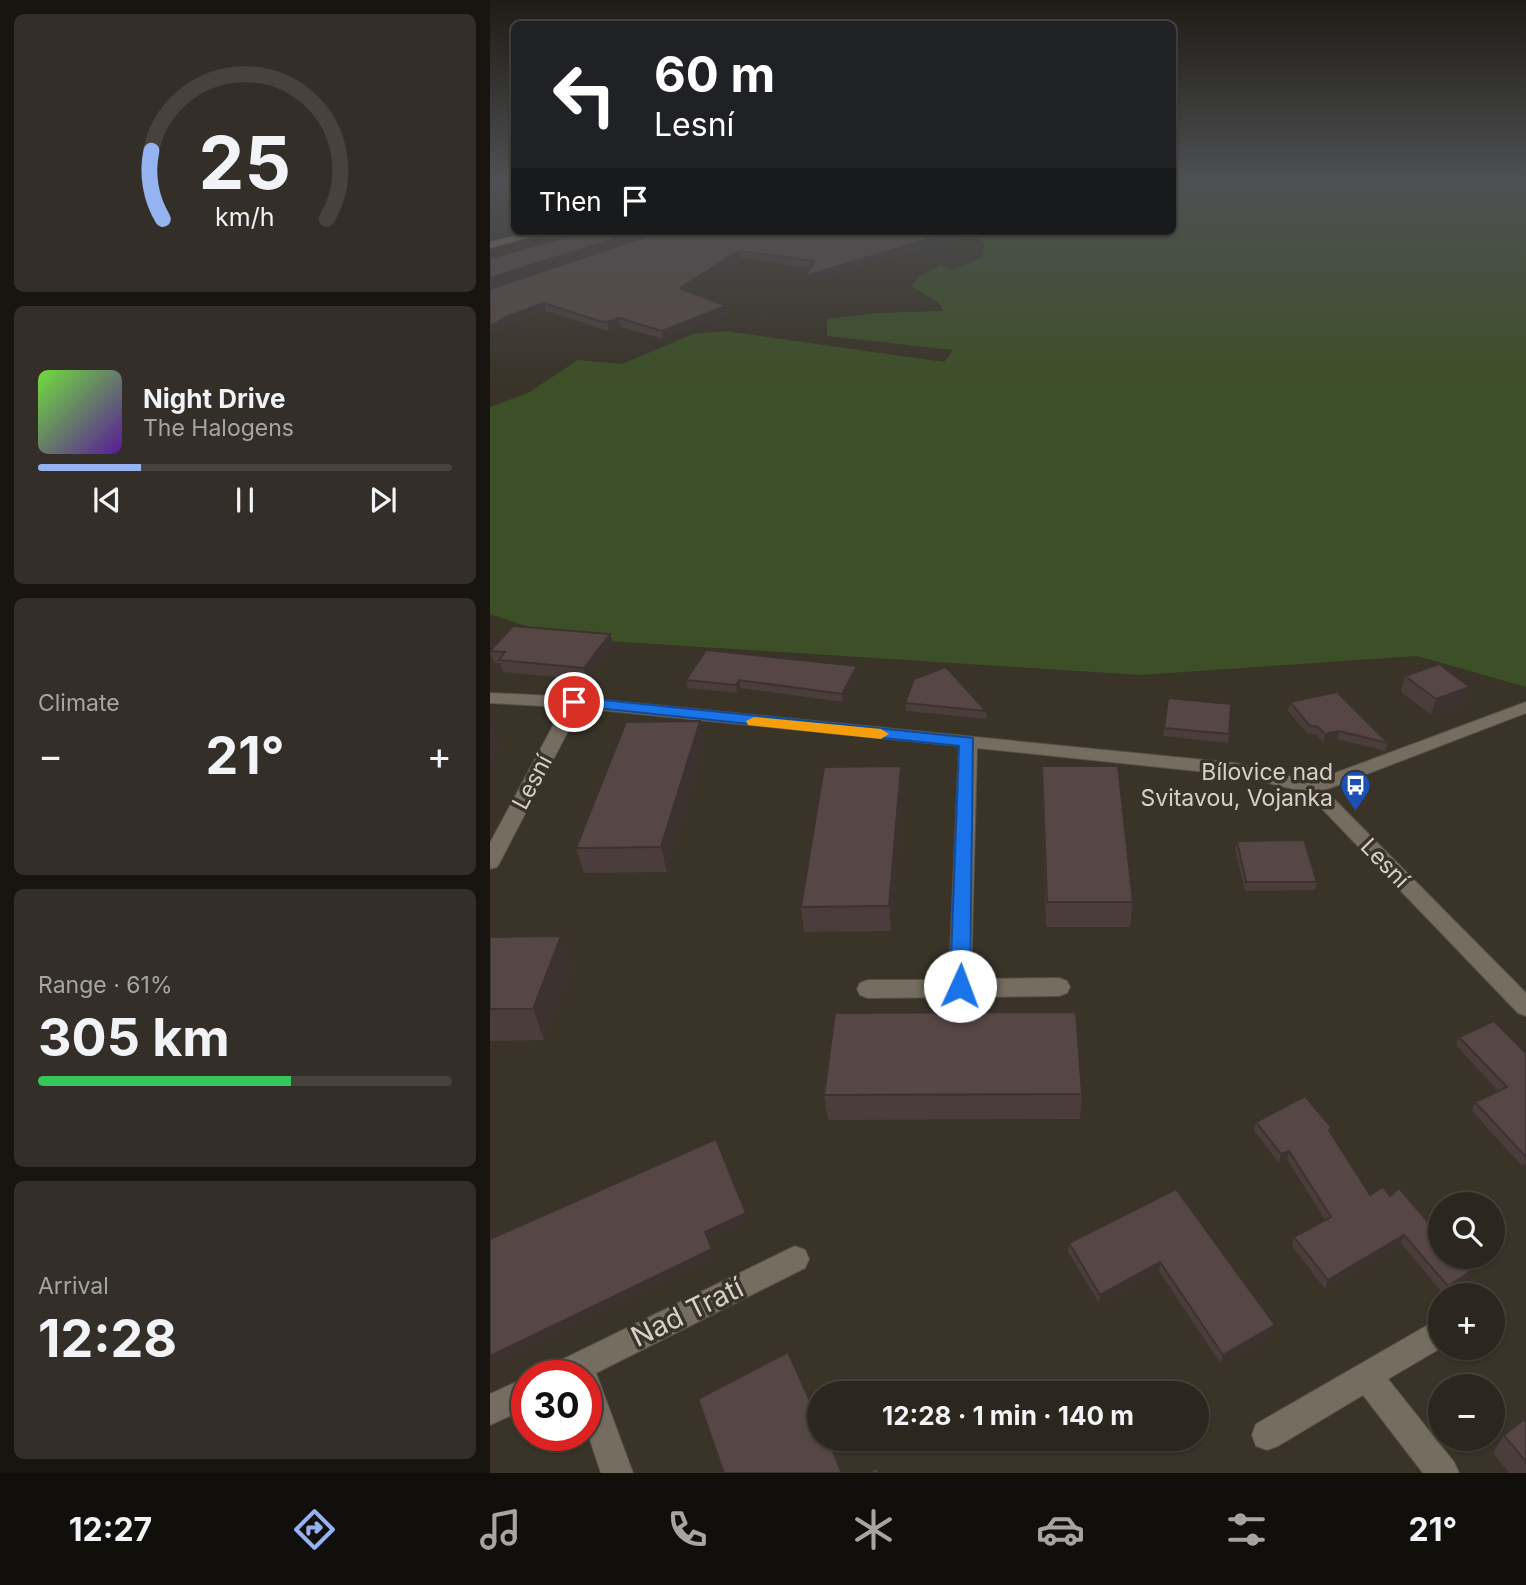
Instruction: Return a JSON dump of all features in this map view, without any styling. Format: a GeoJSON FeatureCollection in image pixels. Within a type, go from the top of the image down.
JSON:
{"type":"FeatureCollection","features":[{"type":"Feature","properties":{"kind":"street"},"geometry":{"type":"LineString","coordinates":[[490,698],[574,702],[1235,769],[1312,788],[1526,707]]}},
{"type":"Feature","properties":{"kind":"street","name":"Lesní"},"geometry":{"type":"LineString","coordinates":[[490,862],[574,702]]}},
{"type":"Feature","properties":{"kind":"street"},"geometry":{"type":"LineString","coordinates":[[960,986],[968,742]]}},
{"type":"Feature","properties":{"kind":"street","name":"Lesní"},"geometry":{"type":"LineString","coordinates":[[1312,788],[1526,1007]]}},
{"type":"Feature","properties":{"kind":"street"},"geometry":{"type":"LineString","coordinates":[[868,989],[1059,987]]}},
{"type":"Feature","properties":{"kind":"street","name":"Nad Tratí"},"geometry":{"type":"LineString","coordinates":[[602,1362],[795,1259]]}},
{"type":"Feature","properties":{"kind":"street"},"geometry":{"type":"LineString","coordinates":[[1267,1435],[1428,1339]]}},
{"type":"Feature","properties":{"kind":"street"},"geometry":{"type":"LineString","coordinates":[[1367,1376],[1443,1473]]}},
{"type":"Feature","properties":{"kind":"street"},"geometry":{"type":"LineString","coordinates":[[490,1410],[511,1400]]}},
{"type":"Feature","properties":{"kind":"street","name":"Nad Tratí"},"geometry":{"type":"LineString","coordinates":[[602,1436],[617,1473]]}},
{"type":"Feature","properties":{"kind":"green space"},"geometry":{"type":"Polygon","coordinates":[[[984,249],[1526,249],[1526,687],[1417,656],[1140,675],[561,638],[490,614],[490,407],[528,393],[578,360],[622,364],[693,334],[725,331],[944,362],[953,350],[827,336],[827,319],[876,313],[943,311],[939,303],[911,286],[918,277],[941,265],[952,270],[983,257],[984,249]]]}},
{"type":"Feature","properties":{"kind":"building"},"geometry":{"type":"Polygon","coordinates":[[[524,249],[583,249],[490,278],[490,258],[524,249]]]}},
{"type":"Feature","properties":{"kind":"building"},"geometry":{"type":"Polygon","coordinates":[[[609,249],[896,249],[806,276],[814,261],[739,251],[680,288],[726,306],[662,331],[619,318],[607,322],[599,321],[544,303],[508,316],[490,326],[490,289],[609,249]]]}},
{"type":"Feature","properties":{"kind":"building"},"geometry":{"type":"Polygon","coordinates":[[[513,626],[610,634],[584,668],[499,660],[505,652],[490,651],[513,626]]]}},
{"type":"Feature","properties":{"kind":"building"},"geometry":{"type":"Polygon","coordinates":[[[706,650],[857,666],[842,694],[739,680],[736,685],[686,680],[706,650]]]}},
{"type":"Feature","properties":{"kind":"building"},"geometry":{"type":"Polygon","coordinates":[[[1439,664],[1470,687],[1436,699],[1405,676],[1439,664]]]}},
{"type":"Feature","properties":{"kind":"building"},"geometry":{"type":"Polygon","coordinates":[[[946,667],[986,711],[905,703],[914,679],[946,667]]]}},
{"type":"Feature","properties":{"kind":"building"},"geometry":{"type":"Polygon","coordinates":[[[1337,692],[1388,743],[1339,731],[1325,734],[1318,727],[1309,725],[1290,702],[1337,692]]]}},
{"type":"Feature","properties":{"kind":"building"},"geometry":{"type":"Polygon","coordinates":[[[1168,698],[1231,704],[1229,734],[1164,728],[1168,698]]]}},
{"type":"Feature","properties":{"kind":"building"},"geometry":{"type":"Polygon","coordinates":[[[700,721],[661,847],[576,848],[626,722],[700,721]]]}},
{"type":"Feature","properties":{"kind":"building"},"geometry":{"type":"Polygon","coordinates":[[[901,766],[889,906],[801,907],[824,767],[901,766]]]}},
{"type":"Feature","properties":{"kind":"building"},"geometry":{"type":"Polygon","coordinates":[[[1042,766],[1118,766],[1133,902],[1047,902],[1042,766]]]}},
{"type":"Feature","properties":{"kind":"building"},"geometry":{"type":"Polygon","coordinates":[[[1304,840],[1317,882],[1246,882],[1237,841],[1304,840]]]}},
{"type":"Feature","properties":{"kind":"building"},"geometry":{"type":"Polygon","coordinates":[[[561,936],[533,1009],[490,1009],[490,937],[561,936]]]}},
{"type":"Feature","properties":{"kind":"building"},"geometry":{"type":"Polygon","coordinates":[[[1076,1012],[1082,1094],[824,1095],[835,1013],[1076,1012]]]}},
{"type":"Feature","properties":{"kind":"building"},"geometry":{"type":"Polygon","coordinates":[[[1494,1021],[1526,1053],[1526,1157],[1475,1102],[1507,1087],[1459,1037],[1494,1021]]]}},
{"type":"Feature","properties":{"kind":"building"},"geometry":{"type":"Polygon","coordinates":[[[1305,1096],[1332,1128],[1329,1130],[1370,1195],[1383,1187],[1390,1196],[1399,1188],[1428,1222],[1428,1263],[1404,1235],[1328,1280],[1294,1237],[1331,1217],[1289,1151],[1281,1154],[1256,1122],[1305,1096]]]}},
{"type":"Feature","properties":{"kind":"building"},"geometry":{"type":"Polygon","coordinates":[[[716,1139],[746,1213],[705,1232],[712,1249],[490,1356],[490,1239],[716,1139]]]}},
{"type":"Feature","properties":{"kind":"building"},"geometry":{"type":"Polygon","coordinates":[[[1176,1189],[1275,1325],[1223,1355],[1160,1262],[1100,1295],[1069,1243],[1176,1189]]]}},
{"type":"Feature","properties":{"kind":"building"},"geometry":{"type":"Polygon","coordinates":[[[1433,1269],[1471,1271],[1453,1283],[1445,1283],[1433,1269]]]}},
{"type":"Feature","properties":{"kind":"building"},"geometry":{"type":"Polygon","coordinates":[[[788,1352],[807,1394],[807,1451],[833,1451],[842,1473],[724,1473],[698,1399],[788,1352]]]}},
{"type":"Feature","properties":{"kind":"building"},"geometry":{"type":"Polygon","coordinates":[[[1526,1418],[1526,1462],[1505,1436],[1526,1418]]]}},
{"type":"Feature","properties":{"kind":"slow traffic"},"geometry":{"type":"LineString","coordinates":[[754,721],[881,734]]}},
{"type":"Feature","properties":{"kind":"place","name":"Bílovice nad Svitavou, Vojanka"},"geometry":{"type":"Point","coordinates":[1356,812]}},
{"type":"Feature","properties":{"kind":"route"},"geometry":{"type":"LineString","coordinates":[[574,702],[968,742],[960,986]]}}]}
